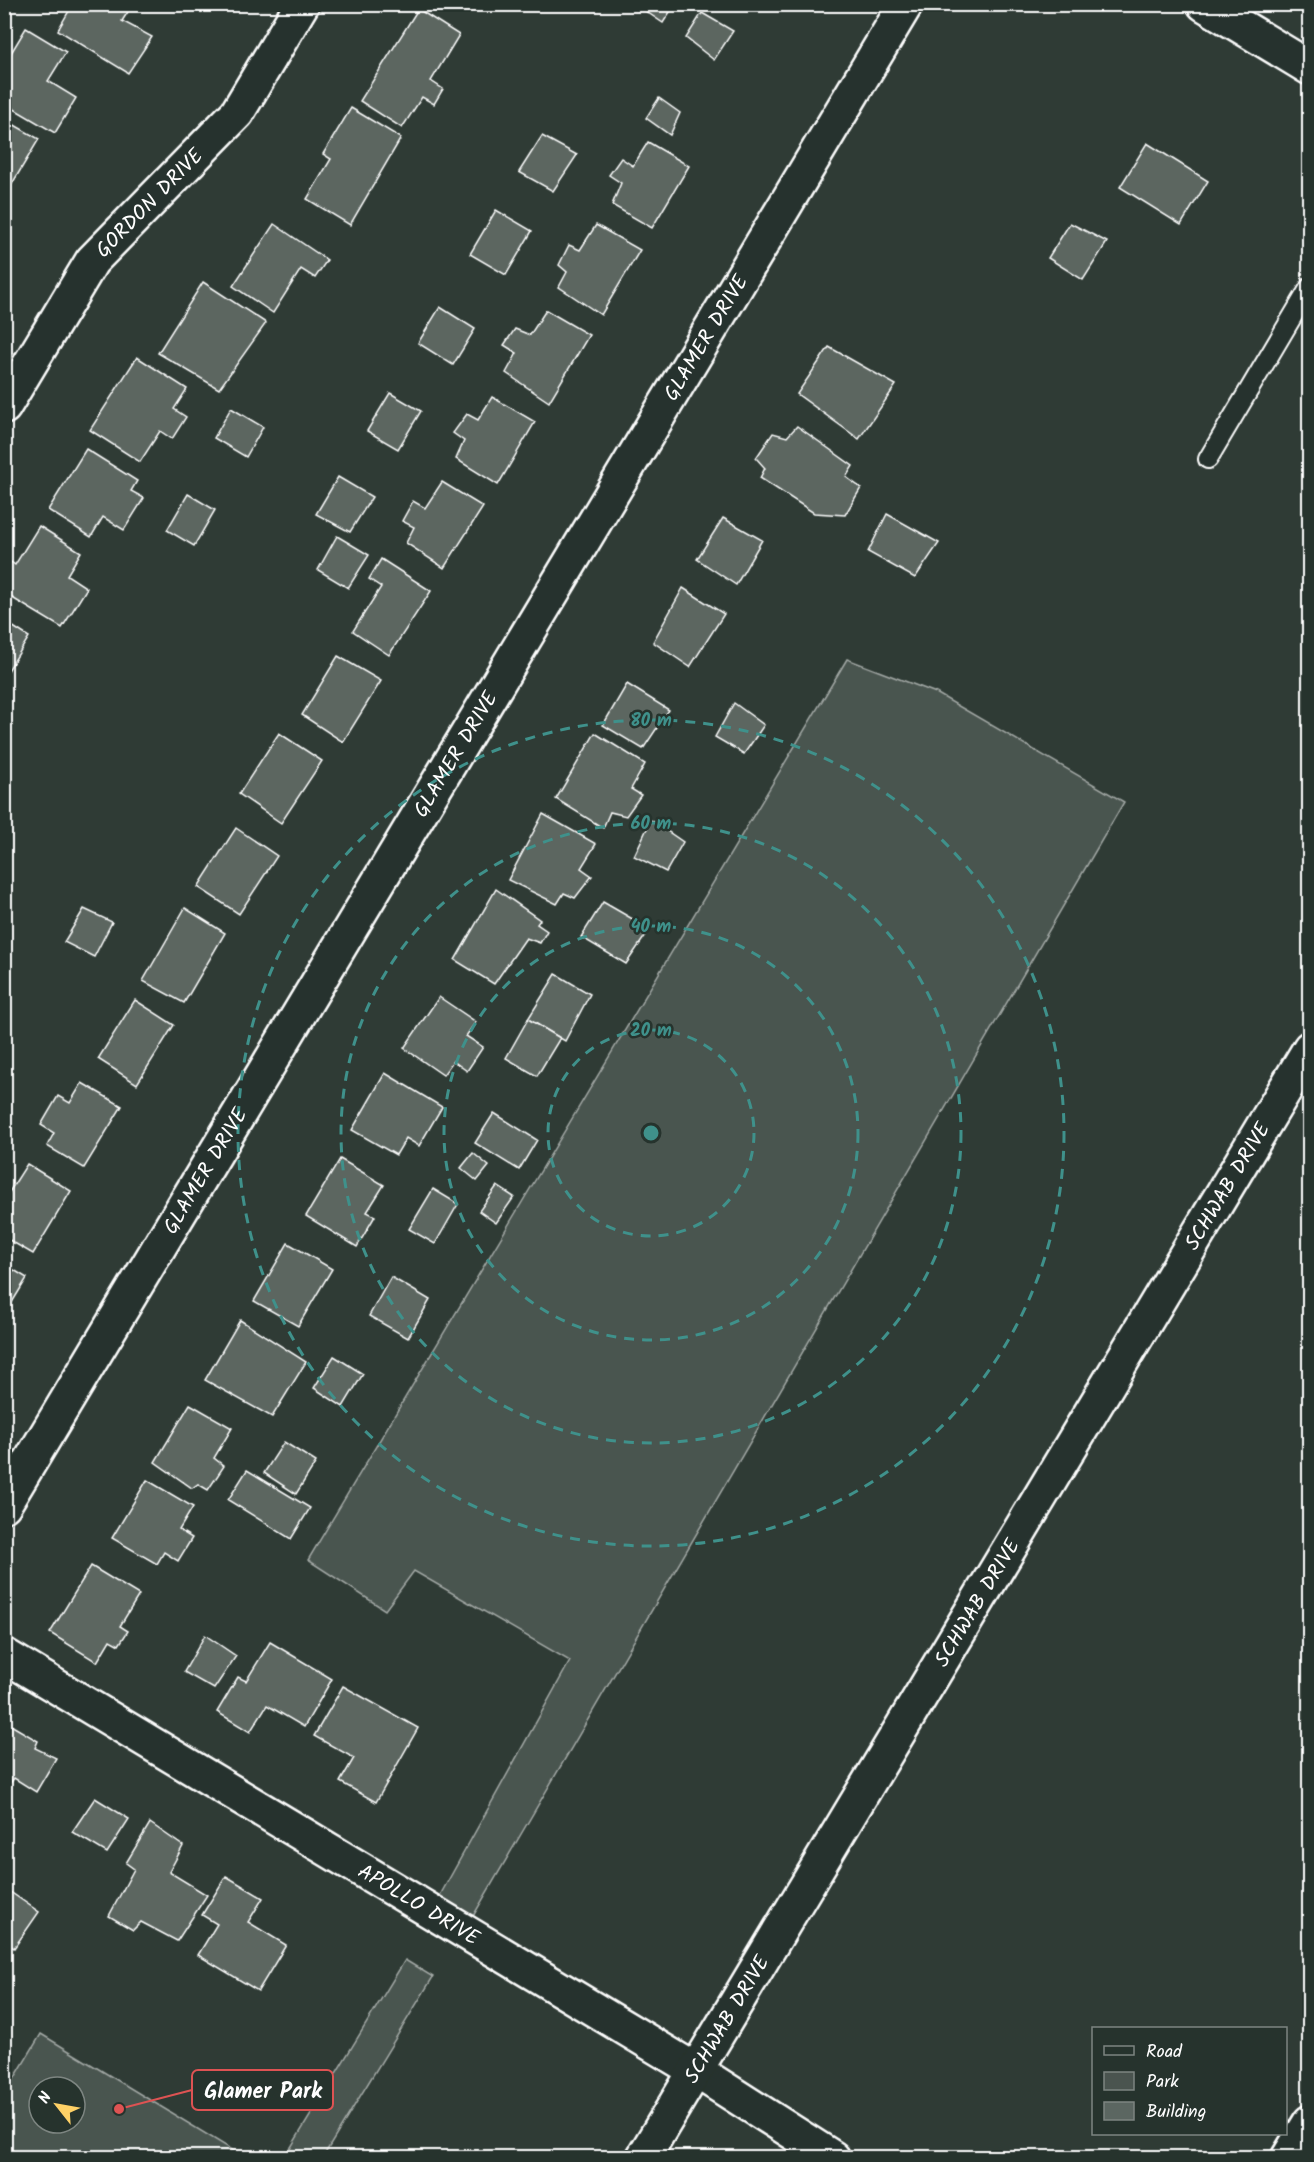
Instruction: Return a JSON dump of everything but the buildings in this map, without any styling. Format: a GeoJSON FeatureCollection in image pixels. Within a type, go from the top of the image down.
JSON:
{"type":"FeatureCollection","features":[{"type":"Feature","properties":{"kind":"street","name":"GORDON DRIVE"},"geometry":{"type":"LineString","coordinates":[[4,407],[92,261],[237,112],[302,4]]}},
{"type":"Feature","properties":{"kind":"street","name":"GLAMER DRIVE"},"geometry":{"type":"LineString","coordinates":[[4,1505],[906,4]]}},
{"type":"Feature","properties":{"kind":"street"},"geometry":{"type":"LineString","coordinates":[[1204,4],[1310,68]]}},
{"type":"Feature","properties":{"kind":"street","name":"SCHWAB DRIVE"},"geometry":{"type":"LineString","coordinates":[[643,2157],[1310,1047]]}},
{"type":"Feature","properties":{"kind":"street","name":"APOLLO DRIVE"},"geometry":{"type":"LineString","coordinates":[[4,1655],[695,2070],[833,2157]]}},
{"type":"Feature","properties":{"kind":"street"},"geometry":{"type":"LineString","coordinates":[[1288,2157],[1310,2122]]}},
{"type":"Feature","properties":{"kind":"lane"},"geometry":{"type":"LineString","coordinates":[[1208,459],[1310,287]]}},
{"type":"Feature","properties":{"kind":"green space"},"geometry":{"type":"Polygon","coordinates":[[[847,659],[936,693],[1124,802],[472,1918],[438,1899],[570,1661],[414,1571],[385,1610],[308,1560],[847,659]]]}},
{"type":"Feature","properties":{"kind":"green space"},"geometry":{"type":"Polygon","coordinates":[[[405,1960],[433,1977],[323,2157],[285,2157],[405,1960]]]}},
{"type":"Feature","properties":{"kind":"green space"},"geometry":{"type":"Polygon","coordinates":[[[41,2034],[244,2157],[5,2157],[5,2094],[41,2034]]]}},
{"type":"Feature","properties":{"kind":"place","name":"Glamer Park"},"geometry":{"type":"Point","coordinates":[119,2109]}}]}
